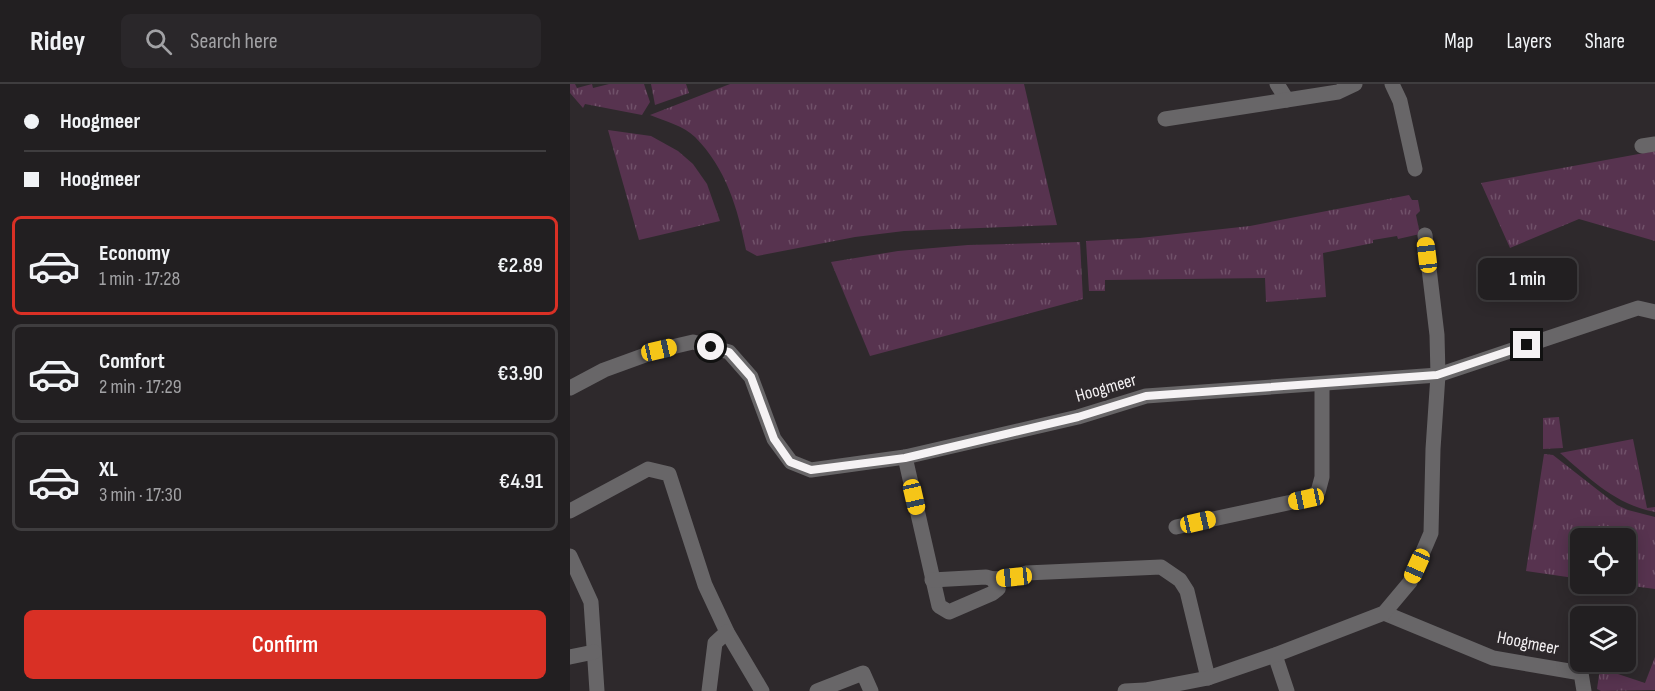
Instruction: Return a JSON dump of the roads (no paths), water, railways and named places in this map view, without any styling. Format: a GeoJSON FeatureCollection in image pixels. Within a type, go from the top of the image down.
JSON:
{"type":"FeatureCollection","features":[{"type":"Feature","properties":{"kind":"street"},"geometry":{"type":"LineString","coordinates":[[1277,84],[1287,100]]}},
{"type":"Feature","properties":{"kind":"street"},"geometry":{"type":"LineString","coordinates":[[1165,119],[1338,92],[1355,84]]}},
{"type":"Feature","properties":{"kind":"street"},"geometry":{"type":"LineString","coordinates":[[1392,84],[1400,101],[1415,169]]}},
{"type":"Feature","properties":{"kind":"street"},"geometry":{"type":"LineString","coordinates":[[1125,691],[1145,690],[1208,678],[1275,655],[1384,613],[1410,582],[1431,533],[1437,335],[1425,235]]}},
{"type":"Feature","properties":{"kind":"street","name":"Hoogmeer"},"geometry":{"type":"LineString","coordinates":[[570,388],[604,370],[659,350],[693,342],[729,352],[751,377],[774,439],[790,462],[811,470],[905,458],[1078,417],[1146,396],[1437,375],[1638,308],[1655,312]]}},
{"type":"Feature","properties":{"kind":"street"},"geometry":{"type":"LineString","coordinates":[[1176,527],[1306,499],[1318,492],[1322,477],[1322,384]]}},
{"type":"Feature","properties":{"kind":"street"},"geometry":{"type":"LineString","coordinates":[[905,458],[939,606],[949,612],[993,593],[998,589],[993,579]]}},
{"type":"Feature","properties":{"kind":"street"},"geometry":{"type":"LineString","coordinates":[[570,511],[648,470],[669,474],[705,585],[727,632],[762,691]]}},
{"type":"Feature","properties":{"kind":"street"},"geometry":{"type":"LineString","coordinates":[[570,556],[591,602],[597,691]]}},
{"type":"Feature","properties":{"kind":"street"},"geometry":{"type":"LineString","coordinates":[[932,580],[986,577],[993,579],[1020,575],[1161,567],[1180,580],[1187,591],[1208,678]]}},
{"type":"Feature","properties":{"kind":"street","name":"Hoogmeer"},"geometry":{"type":"LineString","coordinates":[[1384,613],[1493,658],[1581,673],[1584,691]]}},
{"type":"Feature","properties":{"kind":"street"},"geometry":{"type":"LineString","coordinates":[[709,691],[715,643],[727,632]]}},
{"type":"Feature","properties":{"kind":"street"},"geometry":{"type":"LineString","coordinates":[[570,657],[594,652]]}},
{"type":"Feature","properties":{"kind":"street"},"geometry":{"type":"LineString","coordinates":[[1275,655],[1287,691]]}},
{"type":"Feature","properties":{"kind":"street"},"geometry":{"type":"LineString","coordinates":[[817,691],[863,673],[871,691]]}}]}
